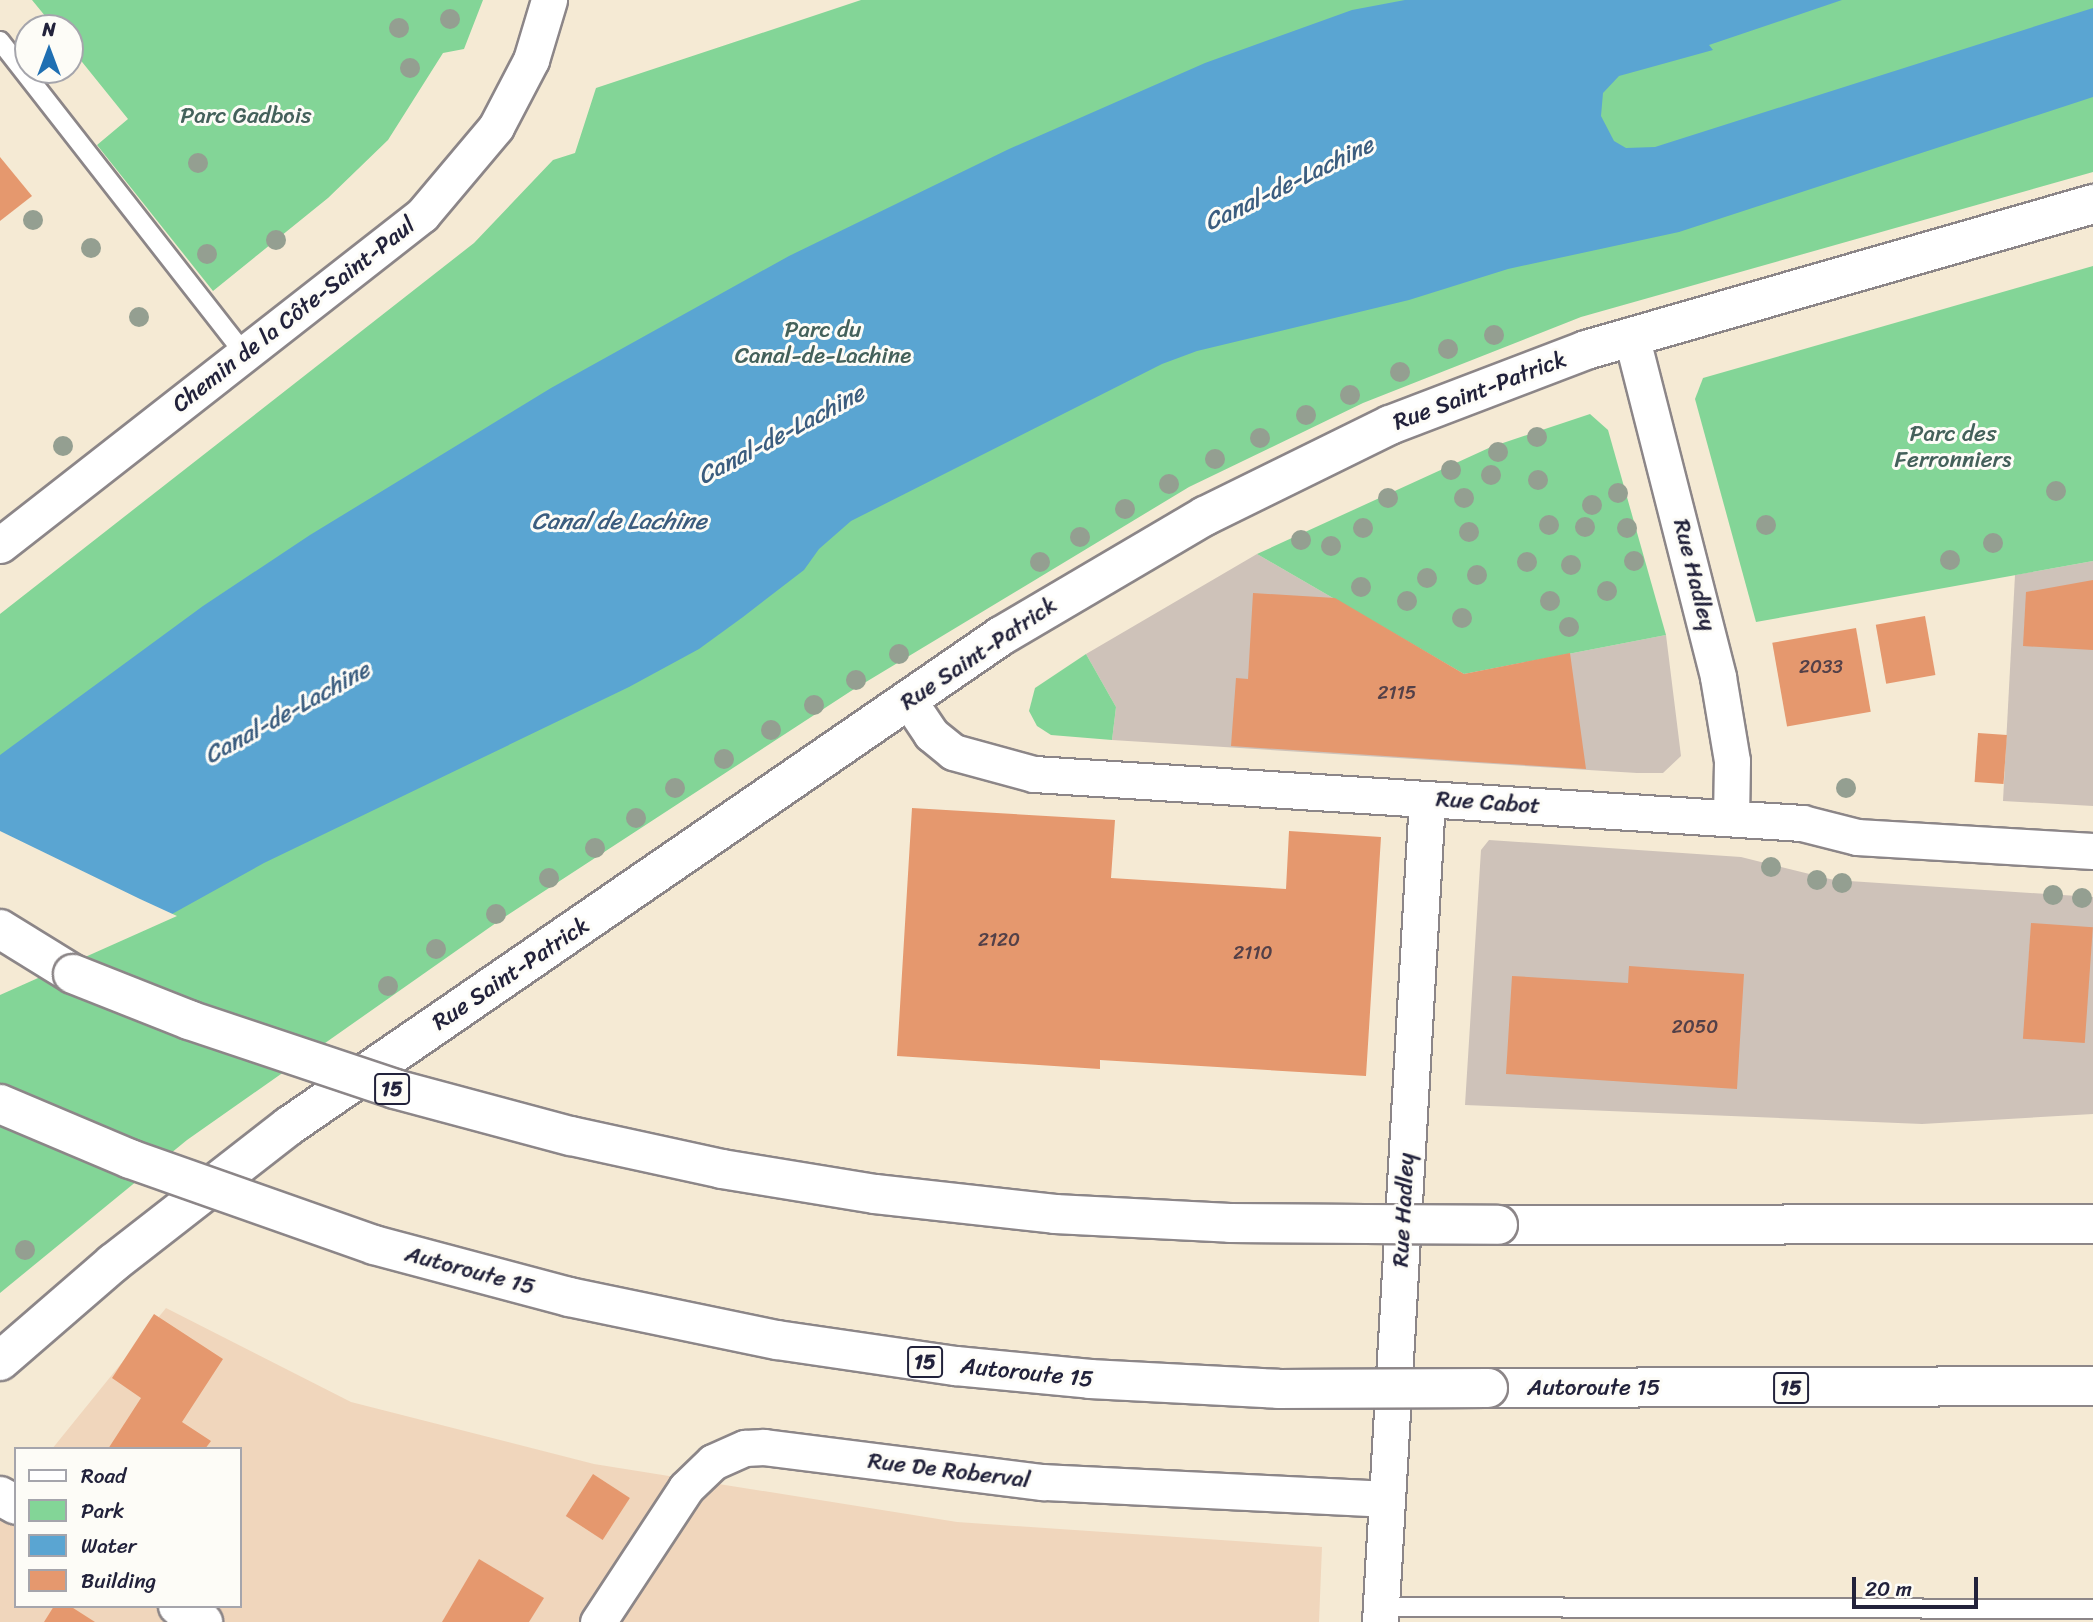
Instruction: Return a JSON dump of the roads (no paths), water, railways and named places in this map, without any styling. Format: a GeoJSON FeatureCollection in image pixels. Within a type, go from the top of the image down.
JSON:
{"type":"FeatureCollection","features":[{"type":"Feature","properties":{"kind":"main road","name":"Rue Saint-Patrick"},"geometry":{"type":"LineString","coordinates":[[0,1361],[113,1263],[289,1126],[1001,636],[1256,488],[1468,392],[1631,335],[2093,204]]}},
{"type":"Feature","properties":{"kind":"main road"},"geometry":{"type":"LineString","coordinates":[[0,929],[73,974]]}},
{"type":"Feature","properties":{"kind":"main road","name":"15"},"geometry":{"type":"LineString","coordinates":[[0,942],[202,1025],[395,1089],[571,1136],[747,1173],[875,1194],[1055,1213],[1243,1223],[2093,1224]]}},
{"type":"Feature","properties":{"kind":"main road","name":"Autoroute 15"},"geometry":{"type":"LineString","coordinates":[[0,1104],[130,1159],[374,1245],[569,1297],[765,1337],[956,1366],[1090,1380],[1278,1388],[2093,1386]]}},
{"type":"Feature","properties":{"kind":"main road"},"geometry":{"type":"LineString","coordinates":[[181,1608],[203,1622]]}},
{"type":"Feature","properties":{"kind":"street","name":"Chemin de la Côte-Saint-Paul"},"geometry":{"type":"LineString","coordinates":[[0,545],[385,248],[447,189],[496,127],[516,93],[531,61],[550,0]]}},
{"type":"Feature","properties":{"kind":"street","name":"Rue Hadley"},"geometry":{"type":"LineString","coordinates":[[1631,335],[1718,677],[1732,761],[1731,818]]}},
{"type":"Feature","properties":{"kind":"street","name":"Rue Cabot"},"geometry":{"type":"LineString","coordinates":[[909,701],[931,734],[953,752],[1014,770],[1802,823],[1857,837],[2093,851]]}},
{"type":"Feature","properties":{"kind":"street","name":"Rue Hadley"},"geometry":{"type":"LineString","coordinates":[[1381,1615],[1427,799]]}},
{"type":"Feature","properties":{"kind":"street","name":"Rue De Roberval"},"geometry":{"type":"LineString","coordinates":[[598,1622],[698,1474],[727,1453],[745,1448],[765,1447],[1043,1482],[1387,1499]]}},
{"type":"Feature","properties":{"kind":"lane"},"geometry":{"type":"LineString","coordinates":[[0,41],[245,355]]}},
{"type":"Feature","properties":{"kind":"lane"},"geometry":{"type":"LineString","coordinates":[[1381,1615],[2093,1609]]}},
{"type":"Feature","properties":{"kind":"water","name":"Canal de Lachine"},"geometry":{"type":"Polygon","coordinates":[[[1405,0],[1842,0],[1709,45],[1713,50],[1619,76],[1603,93],[1601,116],[1614,141],[1626,148],[1655,147],[2093,8],[2093,97],[1679,232],[1508,269],[1409,300],[1197,351],[1162,364],[851,521],[819,549],[804,570],[743,617],[699,649],[629,687],[264,863],[172,914],[0,992],[0,755],[203,606],[310,535],[551,388],[789,256],[1009,149],[1205,63],[1352,10],[1405,0]]]}},
{"type":"Feature","properties":{"kind":"park label","name":"Parc Gadbois"},"geometry":{"type":"Point","coordinates":[246,116]}},
{"type":"Feature","properties":{"kind":"park label","name":"Parc du Canal-de-Lachine"},"geometry":{"type":"Point","coordinates":[823,343]}},
{"type":"Feature","properties":{"kind":"park label","name":"Parc des Ferronniers"},"geometry":{"type":"Point","coordinates":[1953,447]}},
{"type":"Feature","properties":{"kind":"water label","name":"Canal-de-Lachine"},"geometry":{"type":"Point","coordinates":[1289,184]}},
{"type":"Feature","properties":{"kind":"water label","name":"Canal-de-Lachine"},"geometry":{"type":"Point","coordinates":[781,435]}},
{"type":"Feature","properties":{"kind":"water label","name":"Canal-de-Lachine"},"geometry":{"type":"Point","coordinates":[287,713]}}]}
